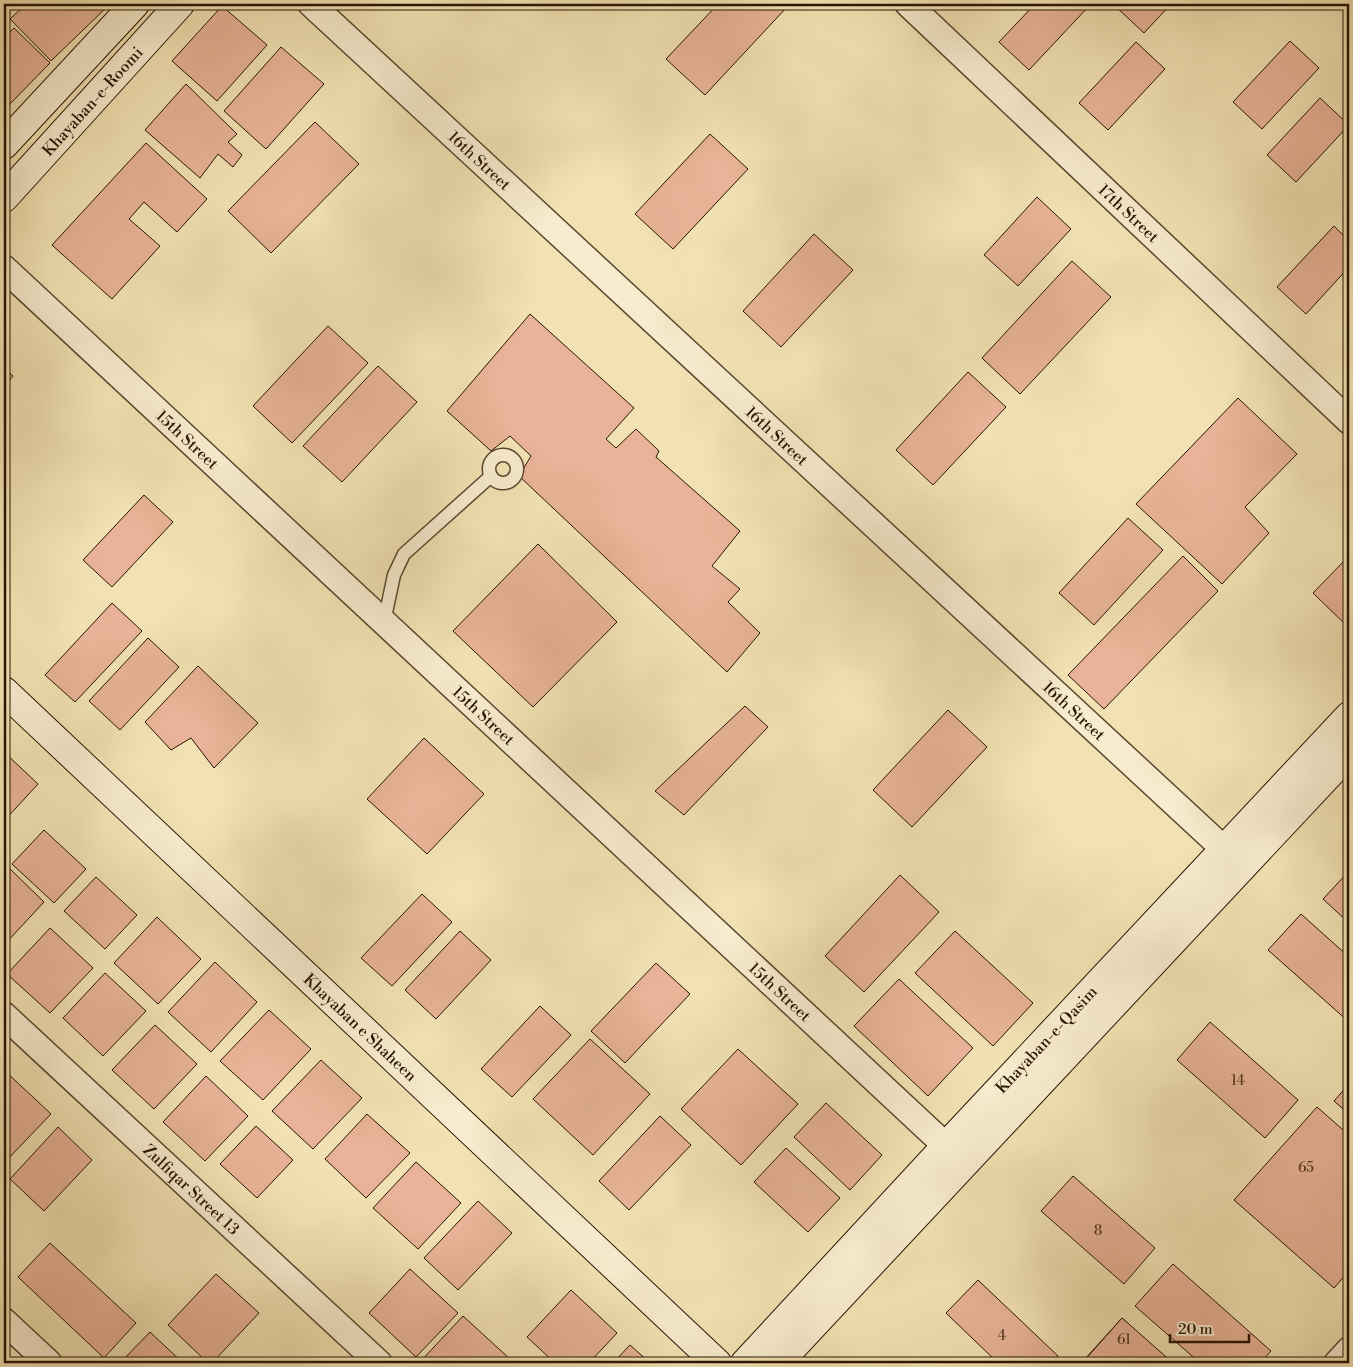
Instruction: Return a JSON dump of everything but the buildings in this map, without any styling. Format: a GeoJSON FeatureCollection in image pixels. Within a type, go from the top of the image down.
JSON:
{"type":"FeatureCollection","features":[{"type":"Feature","properties":{"kind":"street","name":"Khayaban-e-Roomi"},"geometry":{"type":"LineString","coordinates":[[4,145],[135,4]]}},
{"type":"Feature","properties":{"kind":"street","name":"Khayaban-e-Roomi"},"geometry":{"type":"LineString","coordinates":[[4,198],[180,4]]}},
{"type":"Feature","properties":{"kind":"street","name":"16th Street"},"geometry":{"type":"LineString","coordinates":[[311,4],[1234,858]]}},
{"type":"Feature","properties":{"kind":"street","name":"17th Street"},"geometry":{"type":"LineString","coordinates":[[908,4],[1349,421]]}},
{"type":"Feature","properties":{"kind":"street","name":"15th Street"},"geometry":{"type":"LineString","coordinates":[[4,268],[955,1155]]}},
{"type":"Feature","properties":{"kind":"street","name":"Khayaban e Shaheen"},"geometry":{"type":"LineString","coordinates":[[4,691],[717,1363]]}},
{"type":"Feature","properties":{"kind":"street","name":"Khayaban-e-Qasim"},"geometry":{"type":"LineString","coordinates":[[745,1363],[955,1155],[1234,858],[1349,716]]}},
{"type":"Feature","properties":{"kind":"street","name":"Khayaban-e-Qasim"},"geometry":{"type":"LineString","coordinates":[[1234,858],[1349,753]]}},
{"type":"Feature","properties":{"kind":"street","name":"Zulfiqar Street 13"},"geometry":{"type":"LineString","coordinates":[[4,1015],[379,1363]]}},
{"type":"Feature","properties":{"kind":"street","name":"Khayaban-e-Qasim"},"geometry":{"type":"LineString","coordinates":[[778,1363],[955,1155]]}},
{"type":"Feature","properties":{"kind":"street"},"geometry":{"type":"LineString","coordinates":[[4,1321],[49,1363]]}},
{"type":"Feature","properties":{"kind":"street"},"geometry":{"type":"LineString","coordinates":[[1337,1363],[1349,1350]]}},
{"type":"Feature","properties":{"kind":"lane"},"geometry":{"type":"LineString","coordinates":[[384,622],[394,575],[404,554],[491,476]]}}]}
